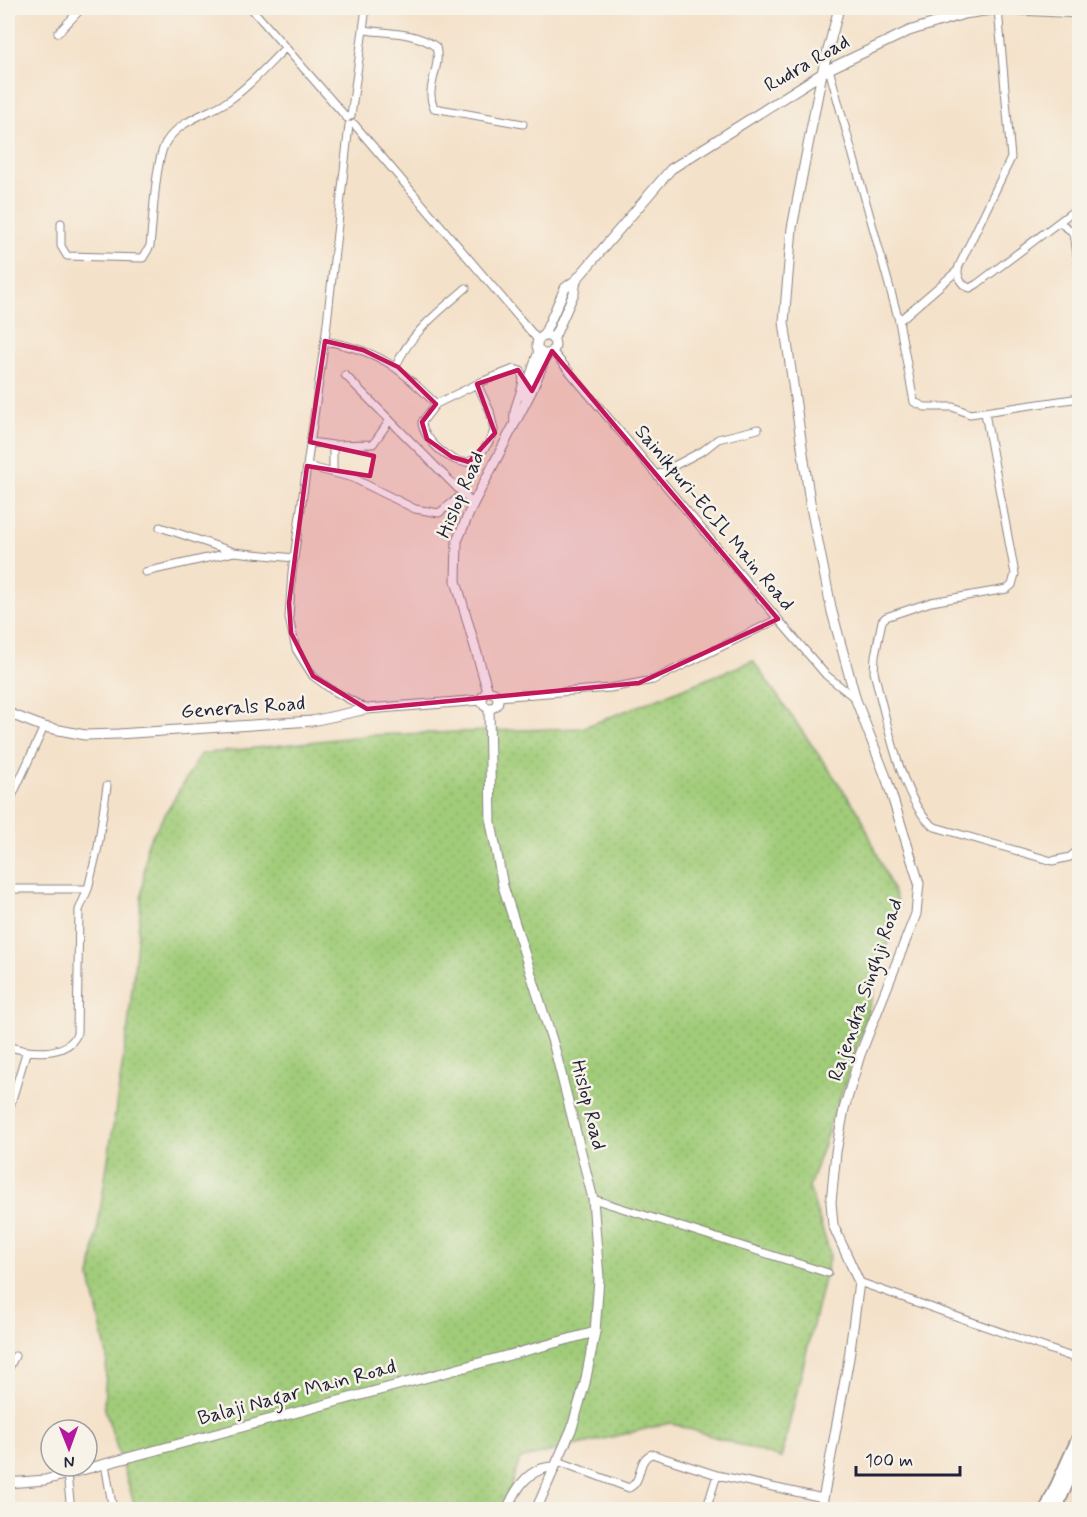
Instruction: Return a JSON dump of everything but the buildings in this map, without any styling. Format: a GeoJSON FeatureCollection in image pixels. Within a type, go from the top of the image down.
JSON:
{"type":"FeatureCollection","features":[{"type":"Feature","properties":{"kind":"main road"},"geometry":{"type":"LineString","coordinates":[[1052,1505],[1077,1445],[1080,1432]]}},
{"type":"Feature","properties":{"kind":"main road"},"geometry":{"type":"LineString","coordinates":[[1052,1505],[1080,1456]]}},
{"type":"Feature","properties":{"kind":"street"},"geometry":{"type":"LineString","coordinates":[[58,33],[82,8]]}},
{"type":"Feature","properties":{"kind":"street"},"geometry":{"type":"LineString","coordinates":[[251,8],[541,338],[546,352]]}},
{"type":"Feature","properties":{"kind":"street"},"geometry":{"type":"LineString","coordinates":[[366,8],[350,121],[325,341],[294,558],[289,618],[296,649],[313,676],[322,684],[367,709]]}},
{"type":"Feature","properties":{"kind":"street","name":"Rajendra Singhji Road"},"geometry":{"type":"LineString","coordinates":[[839,8],[792,228],[784,322],[810,502],[832,612],[856,700],[891,791],[919,883],[916,914],[860,1055],[844,1109],[836,1152],[831,1202],[833,1225],[859,1282]]}},
{"type":"Feature","properties":{"kind":"street"},"geometry":{"type":"LineString","coordinates":[[899,321],[957,272],[1011,158],[998,9]]}},
{"type":"Feature","properties":{"kind":"street","name":"Rudra Road"},"geometry":{"type":"LineString","coordinates":[[576,280],[671,170],[826,71],[909,31],[964,14],[998,9],[1080,13]]}},
{"type":"Feature","properties":{"kind":"street"},"geometry":{"type":"LineString","coordinates":[[364,30],[415,37],[429,41],[436,47],[437,64],[431,94],[432,102],[438,111],[523,124]]}},
{"type":"Feature","properties":{"kind":"street"},"geometry":{"type":"LineString","coordinates":[[61,223],[61,246],[67,256],[143,258],[150,246],[161,157],[167,140],[191,121],[233,98],[285,48]]}},
{"type":"Feature","properties":{"kind":"street"},"geometry":{"type":"LineString","coordinates":[[826,71],[899,321],[914,402],[925,407],[953,407],[970,414],[1080,398]]}},
{"type":"Feature","properties":{"kind":"street"},"geometry":{"type":"LineString","coordinates":[[957,272],[962,283],[972,287],[1080,206]]}},
{"type":"Feature","properties":{"kind":"street"},"geometry":{"type":"LineString","coordinates":[[1080,218],[1074,233],[1080,276]]}},
{"type":"Feature","properties":{"kind":"street"},"geometry":{"type":"LineString","coordinates":[[1059,222],[1074,233]]}},
{"type":"Feature","properties":{"kind":"street"},"geometry":{"type":"LineString","coordinates":[[541,338],[565,288],[576,280]]}},
{"type":"Feature","properties":{"kind":"street"},"geometry":{"type":"LineString","coordinates":[[546,352],[574,293],[576,280]]}},
{"type":"Feature","properties":{"kind":"street"},"geometry":{"type":"LineString","coordinates":[[396,366],[408,343],[420,329],[466,288]]}},
{"type":"Feature","properties":{"kind":"street"},"geometry":{"type":"LineString","coordinates":[[541,338],[553,340]]}},
{"type":"Feature","properties":{"kind":"street"},"geometry":{"type":"LineString","coordinates":[[325,341],[363,350],[396,366],[436,404]]}},
{"type":"Feature","properties":{"kind":"street","name":"Sainikpuri-ECIL Main Road"},"geometry":{"type":"LineString","coordinates":[[546,352],[657,475],[826,675],[856,700]]}},
{"type":"Feature","properties":{"kind":"street","name":"Hislop Road"},"geometry":{"type":"LineString","coordinates":[[536,1509],[572,1428],[595,1332],[598,1278],[593,1198],[554,1046],[503,886],[492,823],[487,700],[456,581],[457,542],[473,504],[522,405],[531,392],[546,352]]}},
{"type":"Feature","properties":{"kind":"street"},"geometry":{"type":"LineString","coordinates":[[477,384],[490,411],[494,434],[471,460],[462,461],[452,457],[434,445],[423,433],[422,422],[436,404],[477,384],[514,369],[521,371],[523,379],[513,408],[514,422]]}},
{"type":"Feature","properties":{"kind":"street"},"geometry":{"type":"LineString","coordinates":[[345,375],[473,504]]}},
{"type":"Feature","properties":{"kind":"street"},"geometry":{"type":"LineString","coordinates":[[985,413],[1015,574],[1012,585],[1007,589],[931,602],[886,616],[882,621],[874,672],[909,793],[924,821],[935,827],[1052,861],[1070,857],[1080,848]]}},
{"type":"Feature","properties":{"kind":"street"},"geometry":{"type":"LineString","coordinates":[[310,441],[333,445],[373,444],[390,420]]}},
{"type":"Feature","properties":{"kind":"street"},"geometry":{"type":"LineString","coordinates":[[657,475],[704,450],[717,438],[758,429]]}},
{"type":"Feature","properties":{"kind":"street"},"geometry":{"type":"LineString","coordinates":[[333,445],[333,471]]}},
{"type":"Feature","properties":{"kind":"street"},"geometry":{"type":"LineString","coordinates":[[307,466],[333,471],[374,487],[422,511],[439,513],[463,494]]}},
{"type":"Feature","properties":{"kind":"street"},"geometry":{"type":"LineString","coordinates":[[160,527],[234,552],[294,558]]}},
{"type":"Feature","properties":{"kind":"street"},"geometry":{"type":"LineString","coordinates":[[146,572],[234,552]]}},
{"type":"Feature","properties":{"kind":"street"},"geometry":{"type":"LineString","coordinates":[[487,700],[497,705],[498,698],[610,688],[653,680],[778,620]]}},
{"type":"Feature","properties":{"kind":"street","name":"Generals Road"},"geometry":{"type":"LineString","coordinates":[[8,713],[44,727],[85,735],[124,734],[312,721],[367,709],[487,700]]}},
{"type":"Feature","properties":{"kind":"street"},"geometry":{"type":"LineString","coordinates":[[8,805],[44,727]]}},
{"type":"Feature","properties":{"kind":"street"},"geometry":{"type":"LineString","coordinates":[[8,1046],[26,1053],[68,1046],[77,1034],[79,910],[88,889],[98,847],[107,786]]}},
{"type":"Feature","properties":{"kind":"street"},"geometry":{"type":"LineString","coordinates":[[8,889],[88,889]]}},
{"type":"Feature","properties":{"kind":"street"},"geometry":{"type":"LineString","coordinates":[[8,1113],[26,1053]]}},
{"type":"Feature","properties":{"kind":"street"},"geometry":{"type":"LineString","coordinates":[[593,1198],[828,1273]]}},
{"type":"Feature","properties":{"kind":"street"},"geometry":{"type":"LineString","coordinates":[[822,1509],[849,1358],[859,1282],[1080,1360]]}},
{"type":"Feature","properties":{"kind":"street","name":"Balaji Nagar Main Road"},"geometry":{"type":"LineString","coordinates":[[99,1466],[595,1332]]}},
{"type":"Feature","properties":{"kind":"street"},"geometry":{"type":"LineString","coordinates":[[8,1370],[15,1356]]}},
{"type":"Feature","properties":{"kind":"street"},"geometry":{"type":"LineString","coordinates":[[507,1509],[532,1472],[542,1467],[556,1464],[629,1488],[636,1484],[646,1456],[652,1454],[717,1475],[823,1498]]}},
{"type":"Feature","properties":{"kind":"street"},"geometry":{"type":"LineString","coordinates":[[105,1464],[113,1509]]}},
{"type":"Feature","properties":{"kind":"street"},"geometry":{"type":"LineString","coordinates":[[706,1509],[717,1475]]}},
{"type":"Feature","properties":{"kind":"street","name":"Balaji Nagar Main Road"},"geometry":{"type":"LineString","coordinates":[[8,1483],[52,1478]]}},
{"type":"Feature","properties":{"kind":"street"},"geometry":{"type":"LineString","coordinates":[[67,1478],[71,1509]]}},
{"type":"Feature","properties":{"kind":"street"},"geometry":{"type":"LineString","coordinates":[[1052,1505],[1070,1509]]}},
{"type":"Feature","properties":{"kind":"highlighted area"},"geometry":{"type":"Polygon","coordinates":[[[325,341],[363,350],[398,367],[436,404],[422,422],[427,439],[452,457],[469,462],[495,433],[477,384],[518,370],[532,391],[552,351],[778,619],[639,683],[367,709],[313,676],[291,633],[289,603],[307,466],[370,476],[374,456],[310,442],[325,341]]]}},
{"type":"Feature","properties":{"kind":"green space"},"geometry":{"type":"Polygon","coordinates":[[[753,661],[860,814],[899,905],[855,1054],[809,1187],[830,1254],[781,1458],[670,1423],[520,1459],[503,1509],[136,1509],[104,1406],[107,1355],[90,1278],[128,1028],[147,844],[201,754],[372,735],[582,728],[753,661]]]}}]}
